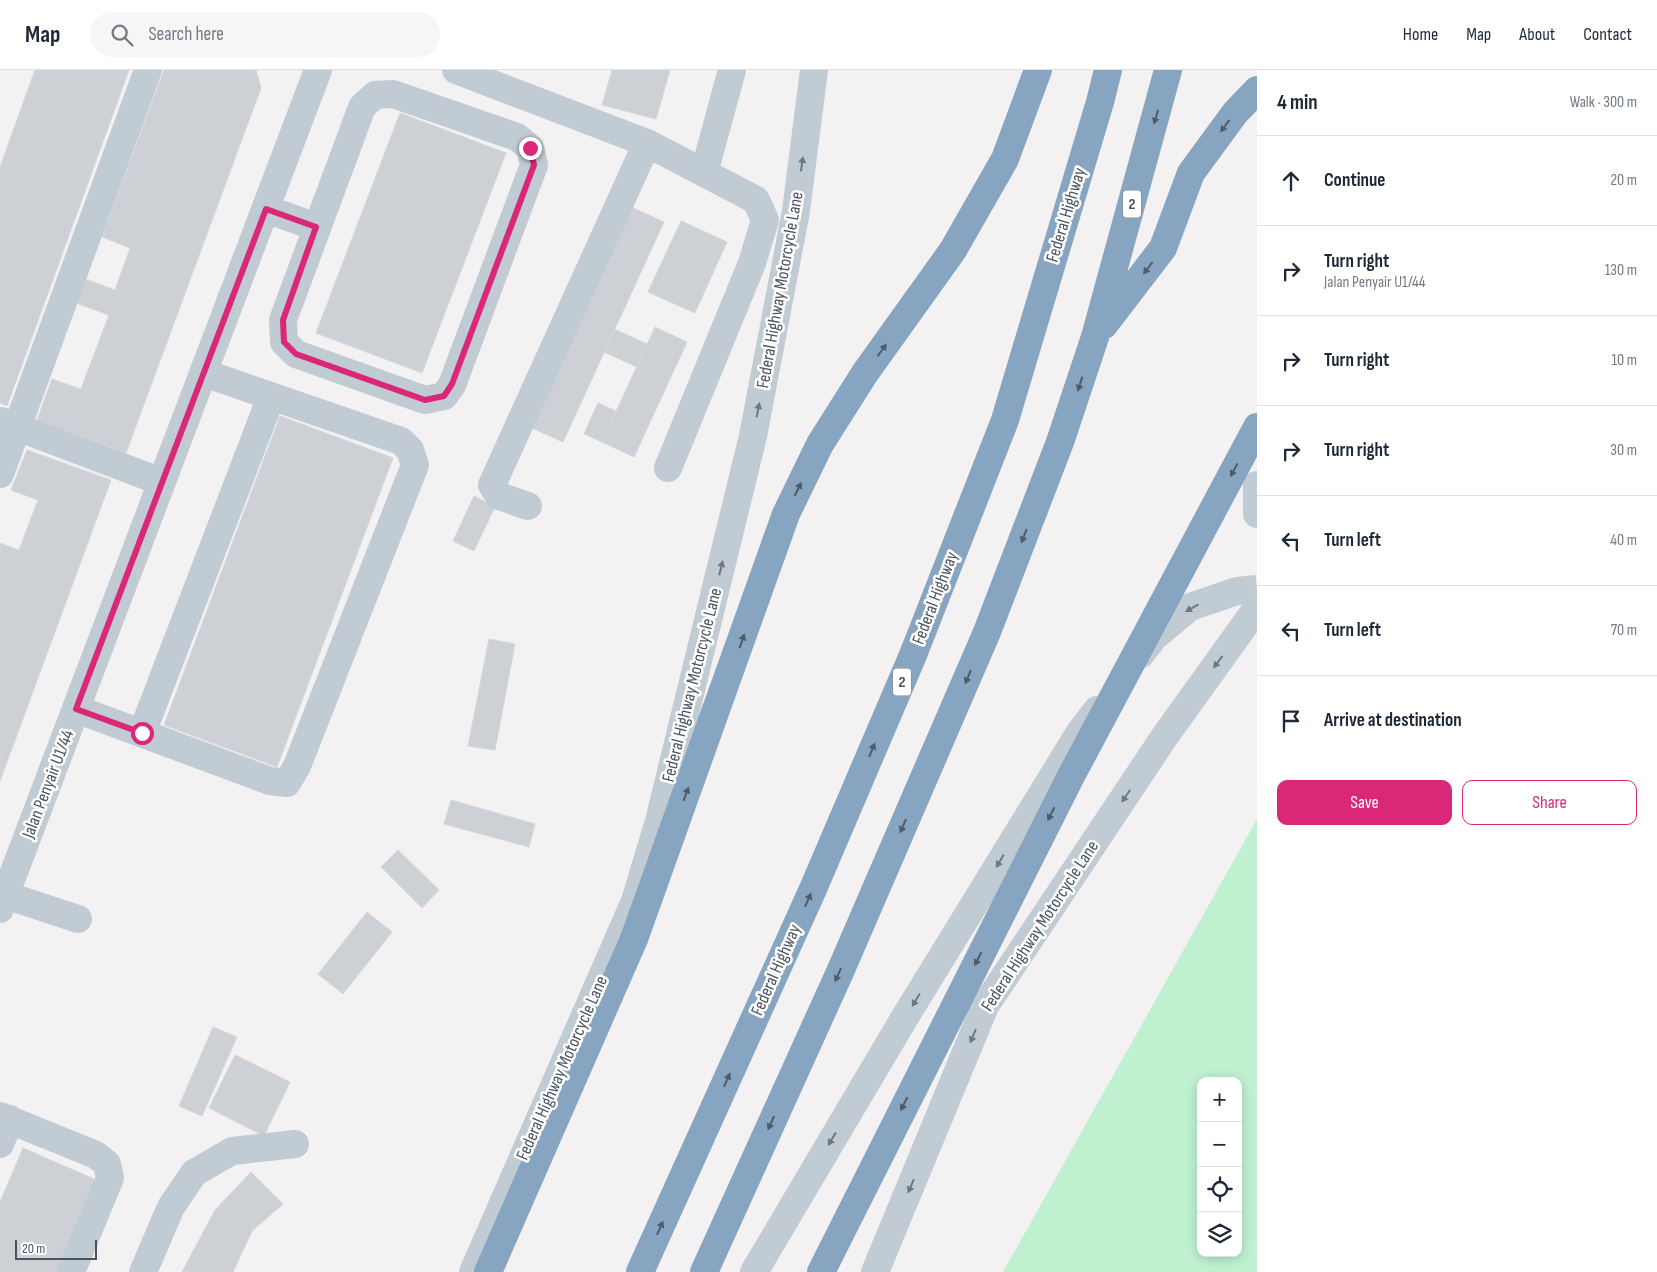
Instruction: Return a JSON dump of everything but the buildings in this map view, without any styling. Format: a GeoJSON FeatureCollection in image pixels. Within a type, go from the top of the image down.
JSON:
{"type":"FeatureCollection","features":[{"type":"Feature","properties":{"kind":"highway"},"geometry":{"type":"LineString","coordinates":[[488,1272],[634,939],[786,514],[820,444],[865,373],[953,250],[1005,159],[1038,70]]}},
{"type":"Feature","properties":{"kind":"highway","name":"Federal Highway"},"geometry":{"type":"LineString","coordinates":[[640,1272],[817,880],[913,655],[1002,429],[1098,111],[1108,70]]}},
{"type":"Feature","properties":{"kind":"highway","name":"2"},"geometry":{"type":"LineString","coordinates":[[704,1272],[840,972],[987,632],[1060,442],[1095,337],[1168,70]]}},
{"type":"Feature","properties":{"kind":"highway"},"geometry":{"type":"LineString","coordinates":[[1095,337],[1163,248],[1191,173],[1235,113],[1257,90]]}},
{"type":"Feature","properties":{"kind":"highway"},"geometry":{"type":"LineString","coordinates":[[821,1272],[1071,776],[1257,427]]}},
{"type":"Feature","properties":{"kind":"street"},"geometry":{"type":"LineString","coordinates":[[0,474],[9,424],[148,70]]}},
{"type":"Feature","properties":{"kind":"street","name":"Jalan Penyair U1/44"},"geometry":{"type":"LineString","coordinates":[[3,902],[318,70]]}},
{"type":"Feature","properties":{"kind":"street"},"geometry":{"type":"LineString","coordinates":[[456,70],[646,143],[756,200],[765,220],[752,263],[668,468]]}},
{"type":"Feature","properties":{"kind":"street"},"geometry":{"type":"LineString","coordinates":[[704,173],[732,70]]}},
{"type":"Feature","properties":{"kind":"street","name":"Federal Highway Motorcycle Lane"},"geometry":{"type":"LineString","coordinates":[[473,1272],[635,900],[659,821],[753,436],[796,211],[814,70]]}},
{"type":"Feature","properties":{"kind":"street"},"geometry":{"type":"LineString","coordinates":[[394,94],[517,137],[530,148],[534,165],[452,384],[444,396],[425,400],[296,354],[284,342],[283,320],[316,227],[362,107],[375,95],[394,94]]}},
{"type":"Feature","properties":{"kind":"street"},"geometry":{"type":"LineString","coordinates":[[528,506],[499,496],[492,484],[646,143]]}},
{"type":"Feature","properties":{"kind":"street"},"geometry":{"type":"LineString","coordinates":[[266,209],[316,227]]}},
{"type":"Feature","properties":{"kind":"street"},"geometry":{"type":"LineString","coordinates":[[76,709],[270,781],[286,783],[297,766],[415,465],[410,450],[401,441],[271,398],[204,373]]}},
{"type":"Feature","properties":{"kind":"street"},"geometry":{"type":"LineString","coordinates":[[142,733],[271,398]]}},
{"type":"Feature","properties":{"kind":"street"},"geometry":{"type":"LineString","coordinates":[[9,424],[162,482]]}},
{"type":"Feature","properties":{"kind":"street"},"geometry":{"type":"LineString","coordinates":[[1257,485],[1257,514]]}},
{"type":"Feature","properties":{"kind":"street"},"geometry":{"type":"LineString","coordinates":[[754,1272],[897,1030],[1080,732],[1154,637],[1190,607],[1237,591]]}},
{"type":"Feature","properties":{"kind":"street","name":"Federal Highway Motorcycle Lane"},"geometry":{"type":"LineString","coordinates":[[875,1272],[985,1006],[1165,736],[1257,608]]}},
{"type":"Feature","properties":{"kind":"street"},"geometry":{"type":"LineString","coordinates":[[3,902],[78,919]]}},
{"type":"Feature","properties":{"kind":"street"},"geometry":{"type":"LineString","coordinates":[[0,1144],[5,1118],[96,1155],[107,1164],[110,1178],[71,1272]]}},
{"type":"Feature","properties":{"kind":"street"},"geometry":{"type":"LineString","coordinates":[[143,1272],[171,1207],[194,1173],[232,1151],[296,1144]]}},
{"type":"Feature","properties":{"kind":"green space"},"geometry":{"type":"Polygon","coordinates":[[[1257,819],[1257,1272],[1003,1272],[1257,819]]]}},
{"type":"Feature","properties":{"kind":"tunnel"},"geometry":{"type":"LineString","coordinates":[[1237,591],[1257,589]]}},
{"type":"Feature","properties":{"kind":"route"},"geometry":{"type":"LineString","coordinates":[[142,733],[76,709],[266,209],[316,227],[283,320],[284,342],[296,354],[425,400],[444,396],[452,384],[534,165],[530,148]]}}]}
